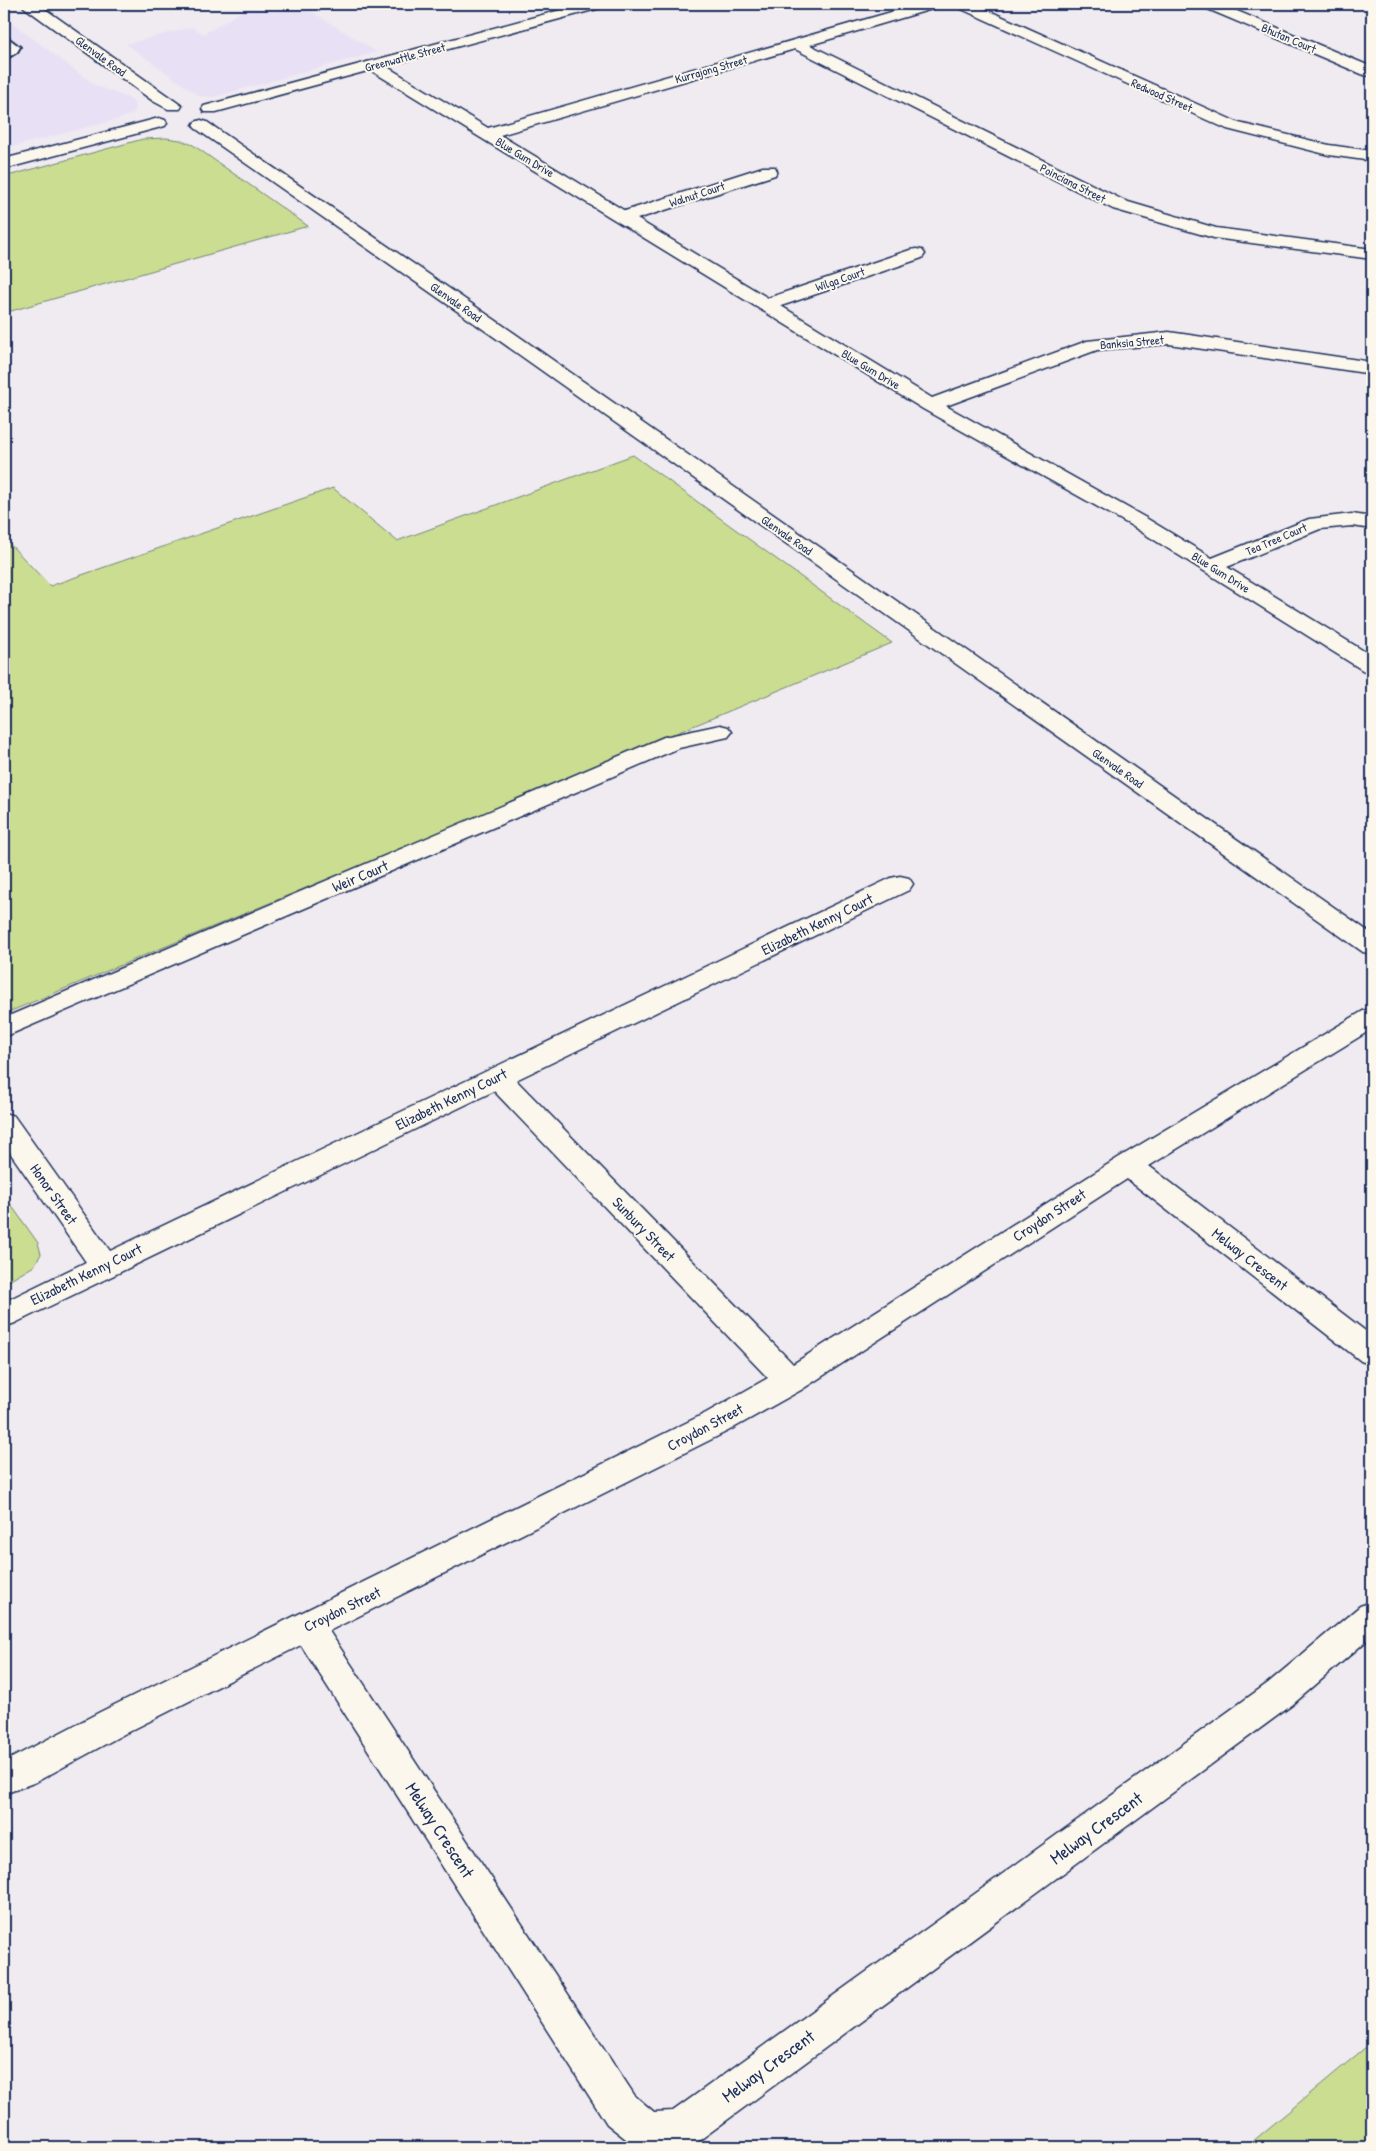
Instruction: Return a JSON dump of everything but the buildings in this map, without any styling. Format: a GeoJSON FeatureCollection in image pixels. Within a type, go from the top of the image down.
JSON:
{"type":"FeatureCollection","features":[{"type":"Feature","properties":{"kind":"street","name":"Glenvale Road"},"geometry":{"type":"LineString","coordinates":[[29,4],[159,98],[499,332],[1372,946]]}},
{"type":"Feature","properties":{"kind":"street","name":"Greenwattle Street"},"geometry":{"type":"LineString","coordinates":[[4,164],[599,4]]}},
{"type":"Feature","properties":{"kind":"street","name":"Kurrajong Street"},"geometry":{"type":"LineString","coordinates":[[487,134],[934,4]]}},
{"type":"Feature","properties":{"kind":"street","name":"Redwood Street"},"geometry":{"type":"LineString","coordinates":[[962,4],[1233,126],[1329,150],[1372,156]]}},
{"type":"Feature","properties":{"kind":"street","name":"Bhutan Court"},"geometry":{"type":"LineString","coordinates":[[1208,4],[1370,72]]}},
{"type":"Feature","properties":{"kind":"street","name":"Poinciana Street"},"geometry":{"type":"LineString","coordinates":[[797,44],[1118,206],[1214,233],[1372,254]]}},
{"type":"Feature","properties":{"kind":"street","name":"Blue Gum Drive"},"geometry":{"type":"LineString","coordinates":[[373,65],[625,217],[930,405],[1010,452],[1139,522],[1372,666]]}},
{"type":"Feature","properties":{"kind":"street","name":"Walnut Court"},"geometry":{"type":"LineString","coordinates":[[625,217],[769,171]]}},
{"type":"Feature","properties":{"kind":"street","name":"Wilga Court"},"geometry":{"type":"LineString","coordinates":[[765,305],[916,254]]}},
{"type":"Feature","properties":{"kind":"street","name":"Banksia Street"},"geometry":{"type":"LineString","coordinates":[[930,405],[1094,345],[1169,338],[1372,368]]}},
{"type":"Feature","properties":{"kind":"street","name":"Tea Tree Court"},"geometry":{"type":"LineString","coordinates":[[1212,566],[1316,523],[1352,520],[1372,524]]}},
{"type":"Feature","properties":{"kind":"street","name":"Weir Court"},"geometry":{"type":"LineString","coordinates":[[4,1028],[672,742],[720,732]]}},
{"type":"Feature","properties":{"kind":"street","name":"Elizabeth Kenny Court"},"geometry":{"type":"LineString","coordinates":[[4,1314],[900,884]]}},
{"type":"Feature","properties":{"kind":"street","name":"Croydon Street"},"geometry":{"type":"LineString","coordinates":[[4,1778],[23,1771],[112,1723],[717,1422],[790,1381],[1128,1164],[1372,1017]]}},
{"type":"Feature","properties":{"kind":"street","name":"Sunbury Street"},"geometry":{"type":"LineString","coordinates":[[498,1077],[790,1381]]}},
{"type":"Feature","properties":{"kind":"street","name":"Honor Street"},"geometry":{"type":"LineString","coordinates":[[4,1124],[104,1265]]}},
{"type":"Feature","properties":{"kind":"street","name":"Melway Crescent"},"geometry":{"type":"LineString","coordinates":[[1128,1164],[1372,1353]]}},
{"type":"Feature","properties":{"kind":"street","name":"Melway Crescent"},"geometry":{"type":"LineString","coordinates":[[307,1626],[621,2110],[647,2132],[679,2131],[1280,1694],[1372,1616]]}},
{"type":"Feature","properties":{"kind":"lane"},"geometry":{"type":"LineString","coordinates":[[4,38],[15,47],[14,50],[4,57]]}},
{"type":"Feature","properties":{"kind":"shaded area"},"geometry":{"type":"Polygon","coordinates":[[[301,5],[377,52],[213,97],[199,96],[126,44],[192,27],[204,34],[250,6],[274,12],[301,5]]]}},
{"type":"Feature","properties":{"kind":"shaded area"},"geometry":{"type":"Polygon","coordinates":[[[4,17],[95,85],[134,102],[136,108],[133,114],[4,149],[4,17]]]}},
{"type":"Feature","properties":{"kind":"green space"},"geometry":{"type":"Polygon","coordinates":[[[166,138],[180,140],[193,145],[308,226],[4,313],[4,177],[143,139],[166,138]]]}},
{"type":"Feature","properties":{"kind":"green space"},"geometry":{"type":"Polygon","coordinates":[[[633,455],[892,643],[4,1014],[4,538],[50,586],[333,488],[397,541],[633,455]]]}},
{"type":"Feature","properties":{"kind":"green space"},"geometry":{"type":"Polygon","coordinates":[[[4,1195],[38,1243],[41,1254],[34,1266],[4,1284],[4,1195]]]}},
{"type":"Feature","properties":{"kind":"green space"},"geometry":{"type":"Polygon","coordinates":[[[1372,2042],[1372,2147],[1246,2147],[1372,2042]]]}}]}
